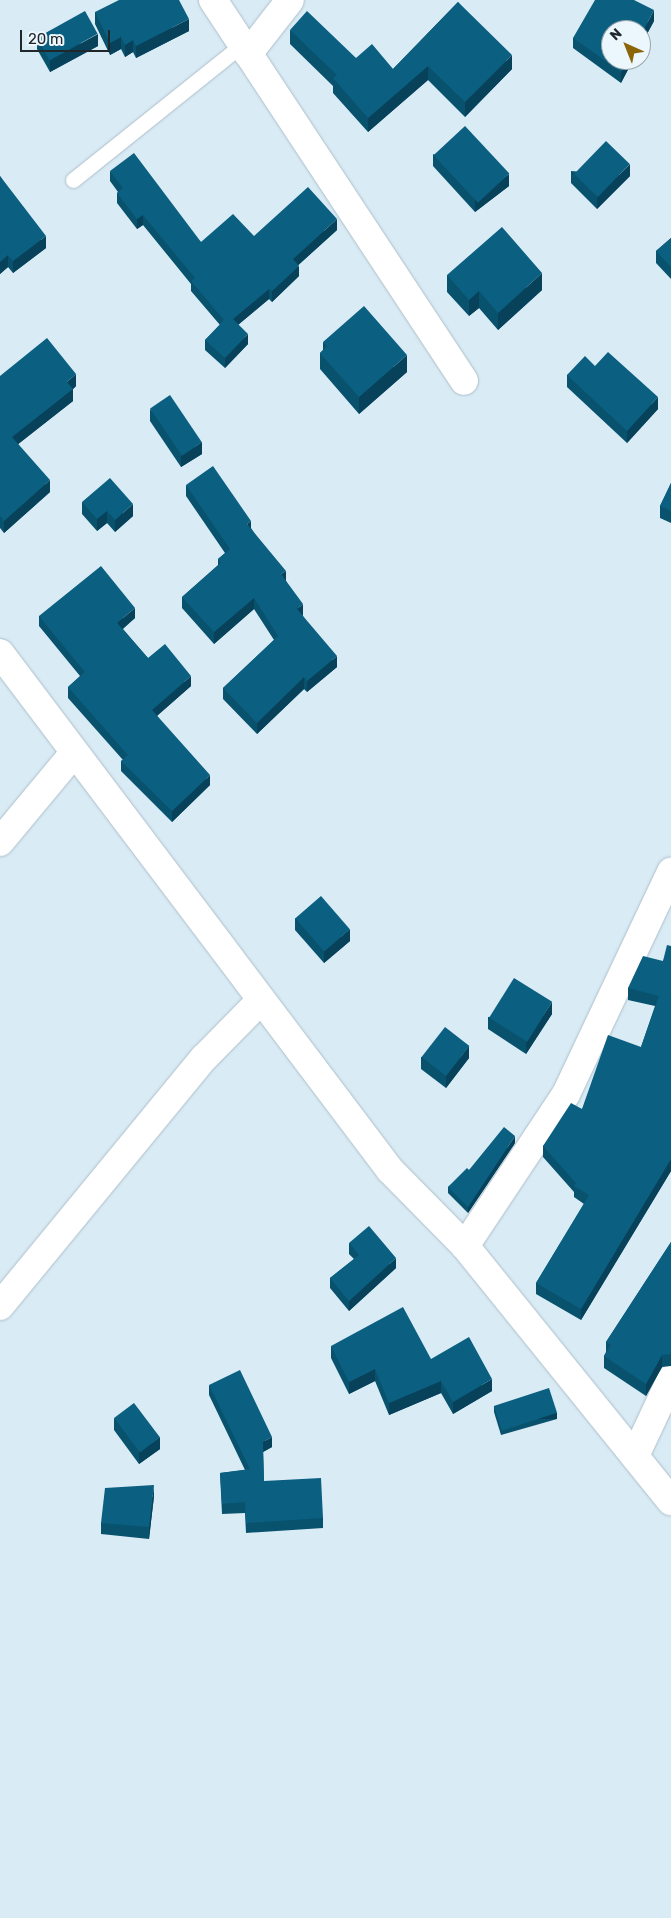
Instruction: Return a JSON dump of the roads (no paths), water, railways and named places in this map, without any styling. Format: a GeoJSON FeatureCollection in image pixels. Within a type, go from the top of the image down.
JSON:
{"type":"FeatureCollection","features":[{"type":"Feature","properties":{"kind":"street"},"geometry":{"type":"LineString","coordinates":[[213,0],[464,381]]}},
{"type":"Feature","properties":{"kind":"street"},"geometry":{"type":"LineString","coordinates":[[245,49],[290,0]]}},
{"type":"Feature","properties":{"kind":"street"},"geometry":{"type":"LineString","coordinates":[[0,652],[74,753],[390,1170],[465,1246],[671,1501]]}},
{"type":"Feature","properties":{"kind":"street"},"geometry":{"type":"LineString","coordinates":[[0,842],[74,753]]}},
{"type":"Feature","properties":{"kind":"street"},"geometry":{"type":"LineString","coordinates":[[465,1246],[566,1094],[671,872]]}},
{"type":"Feature","properties":{"kind":"street"},"geometry":{"type":"LineString","coordinates":[[0,1306],[204,1058],[261,1000]]}},
{"type":"Feature","properties":{"kind":"street"},"geometry":{"type":"LineString","coordinates":[[635,1456],[671,1379]]}},
{"type":"Feature","properties":{"kind":"lane"},"geometry":{"type":"LineString","coordinates":[[73,180],[245,49]]}}]}
